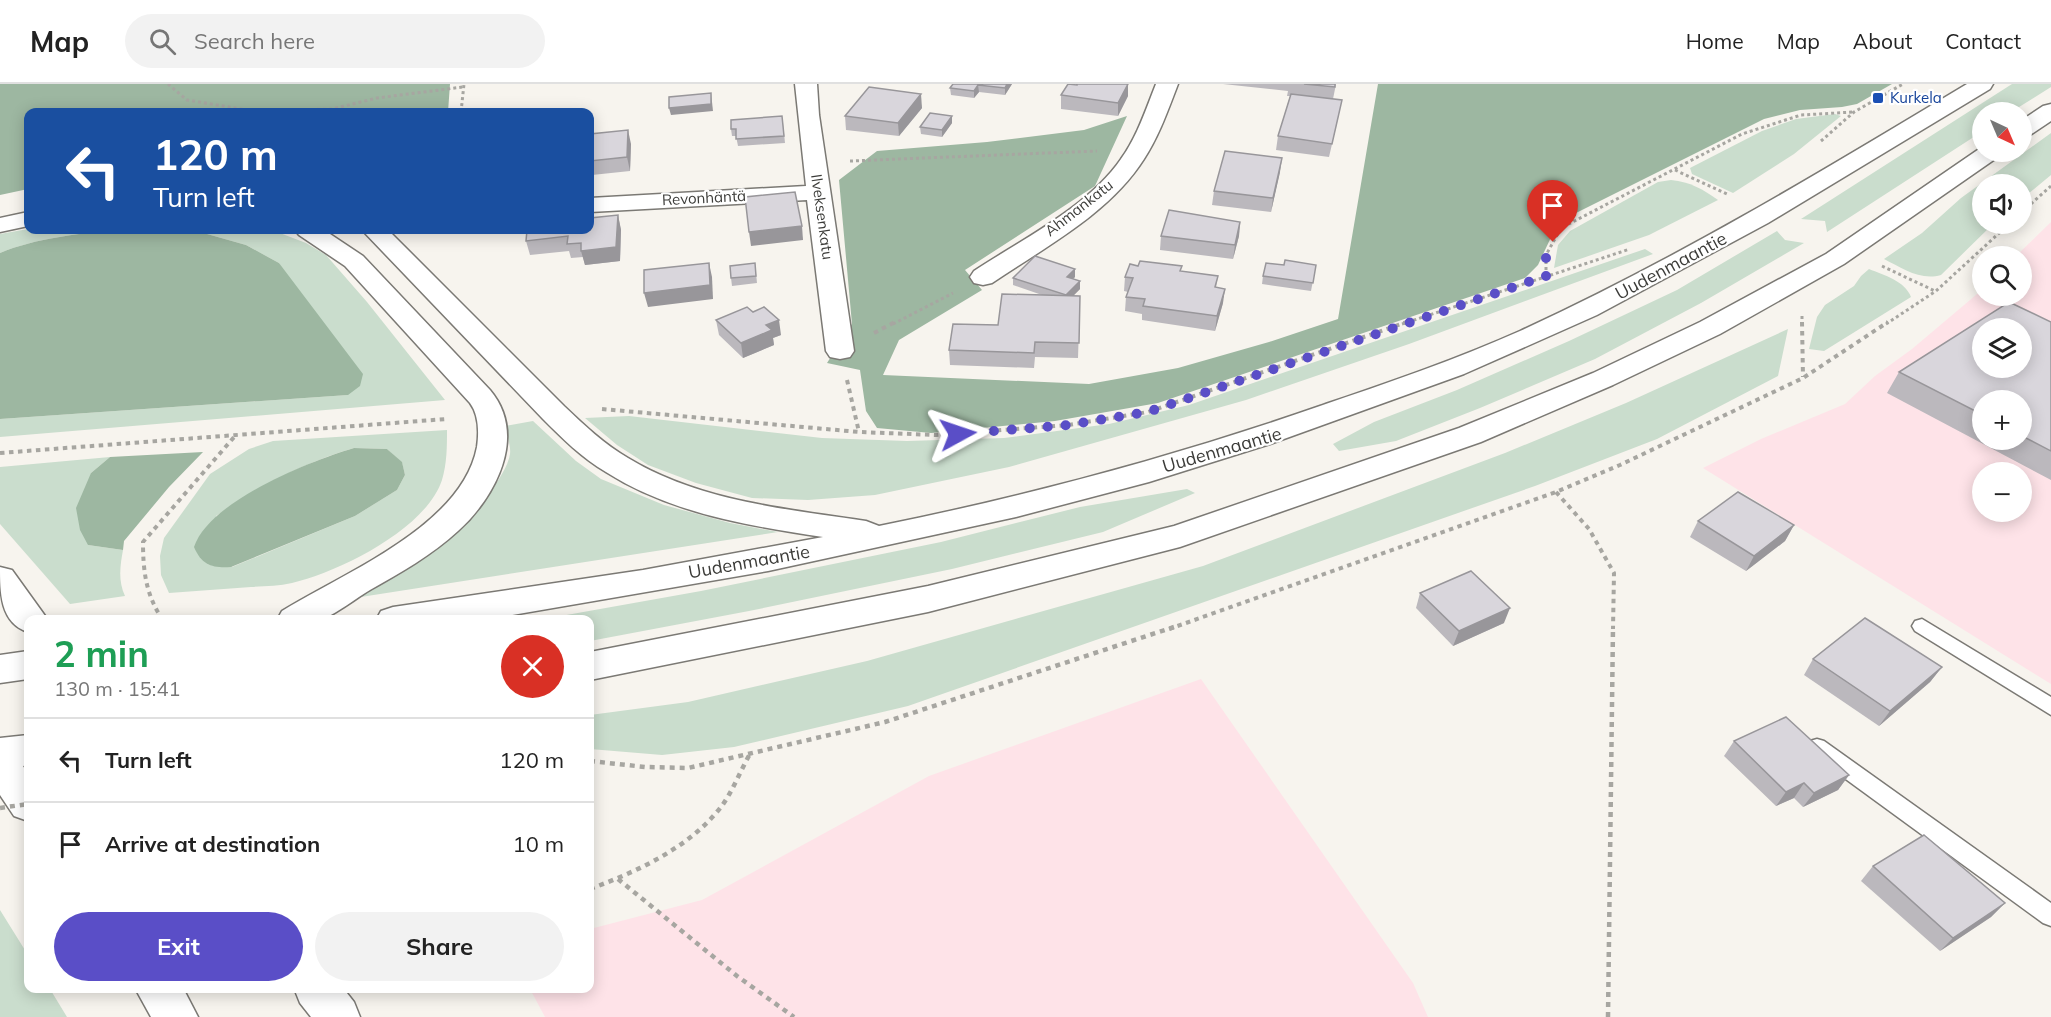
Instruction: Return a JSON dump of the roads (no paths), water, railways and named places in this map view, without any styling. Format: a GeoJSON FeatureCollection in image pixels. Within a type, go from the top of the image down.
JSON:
{"type":"FeatureCollection","features":[{"type":"Feature","properties":{"kind":"main road","name":"Ilveksenkatu"},"geometry":{"type":"LineString","coordinates":[[806,84],[814,162],[840,351]]}},
{"type":"Feature","properties":{"kind":"main road","name":"Ahmankatu"},"geometry":{"type":"LineString","coordinates":[[982,277],[1104,192],[1125,171],[1140,148],[1167,84]]}},
{"type":"Feature","properties":{"kind":"main road","name":"Uudenmaantie"},"geometry":{"type":"LineString","coordinates":[[425,615],[702,572],[889,536],[1097,486],[1287,431],[1525,339],[1634,287],[1756,220],[1982,84]]}},
{"type":"Feature","properties":{"kind":"main road"},"geometry":{"type":"LineString","coordinates":[[2032,123],[2051,111]]}},
{"type":"Feature","properties":{"kind":"main road"},"geometry":{"type":"LineString","coordinates":[[594,665],[928,599],[1180,536],[1470,435],[1603,379],[1710,328],[1835,259],[1976,162]]}},
{"type":"Feature","properties":{"kind":"main road","name":"Revonhäntä"},"geometry":{"type":"LineString","coordinates":[[594,205],[818,192]]}},
{"type":"Feature","properties":{"kind":"main road"},"geometry":{"type":"LineString","coordinates":[[0,207],[24,202]]}},
{"type":"Feature","properties":{"kind":"main road"},"geometry":{"type":"LineString","coordinates":[[0,225],[24,220]]}},
{"type":"Feature","properties":{"kind":"main road"},"geometry":{"type":"LineString","coordinates":[[302,615],[409,550],[447,523],[474,492],[489,465],[494,436],[488,409],[474,390],[354,261],[314,234]]}},
{"type":"Feature","properties":{"kind":"main road"},"geometry":{"type":"LineString","coordinates":[[378,234],[572,432],[634,475],[694,500],[730,510],[889,536]]}},
{"type":"Feature","properties":{"kind":"main road"},"geometry":{"type":"LineString","coordinates":[[0,579],[27,615]]}},
{"type":"Feature","properties":{"kind":"main road"},"geometry":{"type":"LineString","coordinates":[[0,669],[24,666]]}},
{"type":"Feature","properties":{"kind":"main road"},"geometry":{"type":"LineString","coordinates":[[0,754],[24,751]]}},
{"type":"Feature","properties":{"kind":"main road"},"geometry":{"type":"LineString","coordinates":[[0,764],[24,798]]}},
{"type":"Feature","properties":{"kind":"main road"},"geometry":{"type":"LineString","coordinates":[[320,993],[338,1017]]}},
{"type":"Feature","properties":{"kind":"lane"},"geometry":{"type":"LineString","coordinates":[[1922,626],[2051,707]]}},
{"type":"Feature","properties":{"kind":"lane"},"geometry":{"type":"LineString","coordinates":[[1817,747],[2051,916]]}},
{"type":"Feature","properties":{"kind":"place","name":"Kurkela"},"geometry":{"type":"Point","coordinates":[1878,98]}}]}
